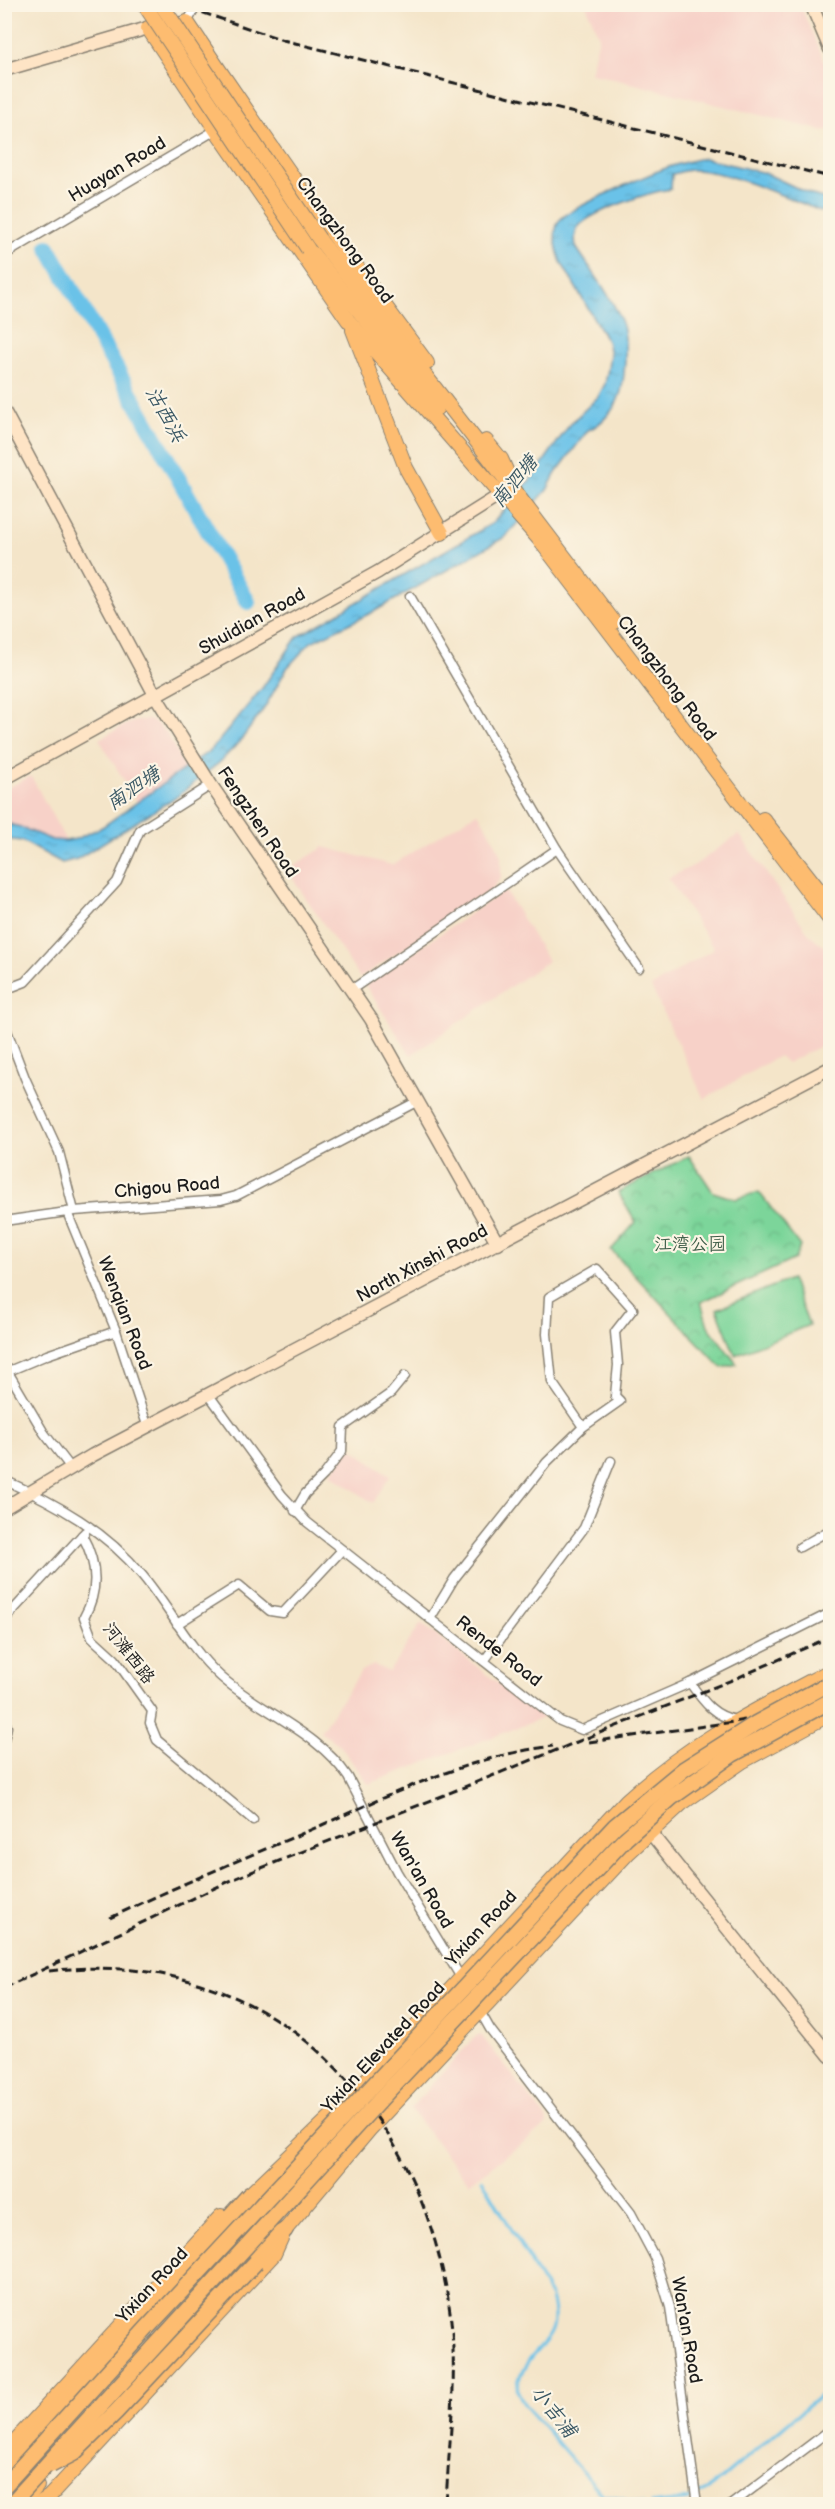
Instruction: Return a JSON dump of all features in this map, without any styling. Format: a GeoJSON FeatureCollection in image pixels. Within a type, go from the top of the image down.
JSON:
{"type":"FeatureCollection","features":[{"type":"Feature","properties":{"kind":"highway","name":"Yixian Elevated Road"},"geometry":{"type":"LineString","coordinates":[[4,2486],[147,2328],[615,1826],[684,1769],[755,1724],[831,1683]]}},
{"type":"Feature","properties":{"kind":"highway","name":"Yixian Elevated Road"},"geometry":{"type":"LineString","coordinates":[[7,2504],[381,2098],[625,1839],[671,1798],[733,1754],[831,1701]]}},
{"type":"Feature","properties":{"kind":"highway"},"geometry":{"type":"LineString","coordinates":[[4,2465],[249,2195]]}},
{"type":"Feature","properties":{"kind":"highway"},"geometry":{"type":"LineString","coordinates":[[42,2468],[74,2453],[116,2412],[285,2230]]}},
{"type":"Feature","properties":{"kind":"main road","name":"Changzhong Road"},"geometry":{"type":"LineString","coordinates":[[144,4],[313,244],[464,442],[471,461]]}},
{"type":"Feature","properties":{"kind":"main road","name":"Changzhong Road"},"geometry":{"type":"LineString","coordinates":[[161,4],[313,244],[831,904]]}},
{"type":"Feature","properties":{"kind":"main road","name":"Changzhong Road"},"geometry":{"type":"LineString","coordinates":[[187,22],[246,112],[334,237],[463,413],[501,459],[506,492]]}},
{"type":"Feature","properties":{"kind":"main road","name":"Changzhong Road"},"geometry":{"type":"LineString","coordinates":[[148,28],[348,320],[471,461],[506,492]]}},
{"type":"Feature","properties":{"kind":"main road"},"geometry":{"type":"LineString","coordinates":[[348,320],[406,468],[442,533]]}},
{"type":"Feature","properties":{"kind":"main road","name":"Changzhong Road"},"geometry":{"type":"LineString","coordinates":[[542,534],[831,920]]}},
{"type":"Feature","properties":{"kind":"main road","name":"Yixian Road"},"geometry":{"type":"LineString","coordinates":[[4,2471],[235,2222],[249,2195],[343,2104],[626,1801],[669,1763],[737,1720],[831,1671]]}},
{"type":"Feature","properties":{"kind":"main road"},"geometry":{"type":"LineString","coordinates":[[38,2505],[49,2497],[274,2254],[285,2230],[369,2130],[608,1873],[681,1804],[743,1761],[831,1714]]}},
{"type":"Feature","properties":{"kind":"main road"},"geometry":{"type":"LineString","coordinates":[[343,2104],[352,2102],[363,2107],[370,2120],[369,2130]]}},
{"type":"Feature","properties":{"kind":"main road"},"geometry":{"type":"LineString","coordinates":[[4,2453],[225,2211],[249,2195]]}},
{"type":"Feature","properties":{"kind":"main road"},"geometry":{"type":"LineString","coordinates":[[21,2505],[266,2240],[285,2230]]}},
{"type":"Feature","properties":{"kind":"street"},"geometry":{"type":"LineString","coordinates":[[4,70],[148,28],[187,22],[198,4]]}},
{"type":"Feature","properties":{"kind":"street"},"geometry":{"type":"LineString","coordinates":[[811,4],[831,49]]}},
{"type":"Feature","properties":{"kind":"street","name":"Huayan Road"},"geometry":{"type":"LineString","coordinates":[[4,255],[246,112]]}},
{"type":"Feature","properties":{"kind":"street","name":"Fengzhen Road"},"geometry":{"type":"LineString","coordinates":[[4,411],[155,695],[208,782],[371,1019],[498,1244]]}},
{"type":"Feature","properties":{"kind":"street","name":"Shuidian Road"},"geometry":{"type":"LineString","coordinates":[[4,779],[378,572],[506,492]]}},
{"type":"Feature","properties":{"kind":"street"},"geometry":{"type":"LineString","coordinates":[[410,596],[557,849],[639,968]]}},
{"type":"Feature","properties":{"kind":"street"},"geometry":{"type":"LineString","coordinates":[[4,990],[25,982],[117,882],[140,830],[208,782]]}},
{"type":"Feature","properties":{"kind":"street"},"geometry":{"type":"LineString","coordinates":[[351,990],[557,849]]}},
{"type":"Feature","properties":{"kind":"street","name":"Wenqian Road"},"geometry":{"type":"LineString","coordinates":[[4,1023],[25,1078],[59,1152],[71,1211],[116,1331],[148,1428]]}},
{"type":"Feature","properties":{"kind":"street","name":"North Xinshi Road"},"geometry":{"type":"LineString","coordinates":[[4,1508],[71,1468],[831,1068]]}},
{"type":"Feature","properties":{"kind":"street","name":"Chigou Road"},"geometry":{"type":"LineString","coordinates":[[4,1221],[71,1211],[209,1201],[236,1196],[418,1101]]}},
{"type":"Feature","properties":{"kind":"street"},"geometry":{"type":"LineString","coordinates":[[430,1620],[454,1579],[547,1462],[583,1427],[620,1401],[615,1396],[618,1365],[615,1332],[633,1309],[597,1269],[549,1298],[547,1334],[552,1382],[583,1427]]}},
{"type":"Feature","properties":{"kind":"street"},"geometry":{"type":"LineString","coordinates":[[71,1468],[44,1432],[6,1373],[47,1355],[116,1331]]}},
{"type":"Feature","properties":{"kind":"street"},"geometry":{"type":"LineString","coordinates":[[295,1510],[305,1494],[324,1476],[342,1451],[343,1427],[391,1393],[405,1376]]}},
{"type":"Feature","properties":{"kind":"street","name":"Rende Road"},"geometry":{"type":"LineString","coordinates":[[210,1395],[295,1510],[342,1550],[560,1721],[582,1730],[690,1683],[831,1613]]}},
{"type":"Feature","properties":{"kind":"street"},"geometry":{"type":"LineString","coordinates":[[484,1661],[584,1528],[611,1461]]}},
{"type":"Feature","properties":{"kind":"street","name":"Wan'an Road"},"geometry":{"type":"LineString","coordinates":[[4,1480],[60,1506],[127,1558],[219,1675],[300,1732],[339,1763],[397,1872],[490,2029],[631,2213],[655,2258],[670,2307],[697,2505]]}},
{"type":"Feature","properties":{"kind":"street"},"geometry":{"type":"LineString","coordinates":[[4,1620],[90,1528]]}},
{"type":"Feature","properties":{"kind":"street"},"geometry":{"type":"LineString","coordinates":[[800,1547],[831,1530]]}},
{"type":"Feature","properties":{"kind":"street","name":"河滩西路"},"geometry":{"type":"LineString","coordinates":[[82,1535],[92,1552],[96,1575],[91,1605],[84,1617],[92,1638],[115,1659],[152,1711],[150,1724],[157,1740],[253,1820]]}},
{"type":"Feature","properties":{"kind":"street"},"geometry":{"type":"LineString","coordinates":[[177,1624],[239,1585],[270,1611],[283,1613],[342,1550]]}},
{"type":"Feature","properties":{"kind":"street"},"geometry":{"type":"LineString","coordinates":[[690,1683],[710,1710],[737,1720]]}},
{"type":"Feature","properties":{"kind":"street"},"geometry":{"type":"LineString","coordinates":[[4,1718],[7,1727],[4,1740]]}},
{"type":"Feature","properties":{"kind":"street"},"geometry":{"type":"LineString","coordinates":[[626,1801],[831,2056]]}},
{"type":"Feature","properties":{"kind":"street"},"geometry":{"type":"LineString","coordinates":[[732,2505],[831,2430]]}},
{"type":"Feature","properties":{"kind":"shaded area"},"geometry":{"type":"Polygon","coordinates":[[[586,5],[800,5],[830,74],[830,129],[824,131],[590,73],[599,37],[586,5]]]}},
{"type":"Feature","properties":{"kind":"shaded area"},"geometry":{"type":"Polygon","coordinates":[[[147,719],[166,732],[185,768],[137,802],[99,739],[129,723],[147,719]]]}},
{"type":"Feature","properties":{"kind":"shaded area"},"geometry":{"type":"Polygon","coordinates":[[[31,776],[66,841],[52,840],[5,823],[4,790],[31,776]]]}},
{"type":"Feature","properties":{"kind":"shaded area"},"geometry":{"type":"Polygon","coordinates":[[[478,812],[501,853],[501,877],[492,890],[360,978],[287,870],[324,847],[392,865],[478,812]]]}},
{"type":"Feature","properties":{"kind":"shaded area"},"geometry":{"type":"Polygon","coordinates":[[[739,834],[809,934],[830,951],[830,1041],[787,1063],[779,1056],[704,1099],[651,987],[714,949],[668,878],[695,865],[739,834]]]}},
{"type":"Feature","properties":{"kind":"shaded area"},"geometry":{"type":"Polygon","coordinates":[[[505,890],[548,961],[411,1055],[365,985],[505,890]]]}},
{"type":"Feature","properties":{"kind":"shaded area"},"geometry":{"type":"Polygon","coordinates":[[[349,1446],[390,1476],[373,1503],[331,1474],[349,1446]]]}},
{"type":"Feature","properties":{"kind":"shaded area"},"geometry":{"type":"Polygon","coordinates":[[[421,1623],[543,1718],[368,1784],[339,1744],[320,1732],[361,1671],[374,1665],[389,1672],[421,1623]]]}},
{"type":"Feature","properties":{"kind":"shaded area"},"geometry":{"type":"Polygon","coordinates":[[[481,2035],[546,2118],[547,2125],[469,2183],[410,2109],[475,2037],[481,2035]]]}},
{"type":"Feature","properties":{"kind":"green space","name":"江湾公园"},"geometry":{"type":"Polygon","coordinates":[[[689,1156],[713,1192],[735,1199],[759,1192],[800,1246],[795,1259],[701,1302],[708,1326],[737,1364],[722,1368],[611,1250],[636,1222],[618,1192],[689,1156]]]}},
{"type":"Feature","properties":{"kind":"green space"},"geometry":{"type":"Polygon","coordinates":[[[791,1279],[809,1325],[735,1355],[717,1309],[791,1279]]]}},
{"type":"Feature","properties":{"kind":"water"},"geometry":{"type":"Polygon","coordinates":[[[704,158],[765,173],[812,195],[830,200],[830,215],[722,174],[686,170],[672,174],[671,189],[620,204],[583,223],[575,233],[576,247],[613,304],[624,330],[623,382],[617,402],[611,411],[602,421],[588,430],[556,473],[547,490],[505,537],[375,611],[311,642],[287,668],[265,707],[241,740],[220,762],[178,796],[77,859],[62,863],[22,841],[5,839],[5,823],[52,840],[66,841],[102,827],[212,749],[263,687],[297,637],[493,523],[535,474],[570,424],[598,397],[605,384],[610,354],[607,341],[561,262],[556,236],[559,221],[578,208],[630,183],[672,166],[704,158]]]}},
{"type":"Feature","properties":{"kind":"waterway","name":"沽西浜"},"geometry":{"type":"LineString","coordinates":[[48,247],[248,602]]}},
{"type":"Feature","properties":{"kind":"waterway","name":"小吉浦"},"geometry":{"type":"LineString","coordinates":[[482,2179],[551,2297],[554,2312],[551,2332],[528,2361],[519,2378],[517,2390],[524,2404],[603,2495],[643,2504]]}},
{"type":"Feature","properties":{"kind":"waterway","name":"小吉浦"},"geometry":{"type":"LineString","coordinates":[[651,2504],[690,2499],[712,2487],[830,2387]]}},
{"type":"Feature","properties":{"kind":"railway"},"geometry":{"type":"LineString","coordinates":[[177,4],[283,40],[830,177]]}},
{"type":"Feature","properties":{"kind":"railway"},"geometry":{"type":"LineString","coordinates":[[4,1988],[234,1879],[737,1678],[830,1637]]}},
{"type":"Feature","properties":{"kind":"railway"},"geometry":{"type":"LineString","coordinates":[[589,1742],[733,1722],[830,1705]]}},
{"type":"Feature","properties":{"kind":"railway"},"geometry":{"type":"LineString","coordinates":[[110,1918],[215,1870],[434,1777],[493,1758],[553,1746]]}},
{"type":"Feature","properties":{"kind":"railway"},"geometry":{"type":"LineString","coordinates":[[49,1971],[127,1969],[198,1983],[262,2011],[318,2051],[366,2102],[404,2163],[432,2231],[449,2305],[453,2380],[446,2504]]}},
{"type":"Feature","properties":{"kind":"water label","name":"南泗塘"},"geometry":{"type":"Point","coordinates":[514,481]}},
{"type":"Feature","properties":{"kind":"water label","name":"南泗塘"},"geometry":{"type":"Point","coordinates":[133,788]}}]}
